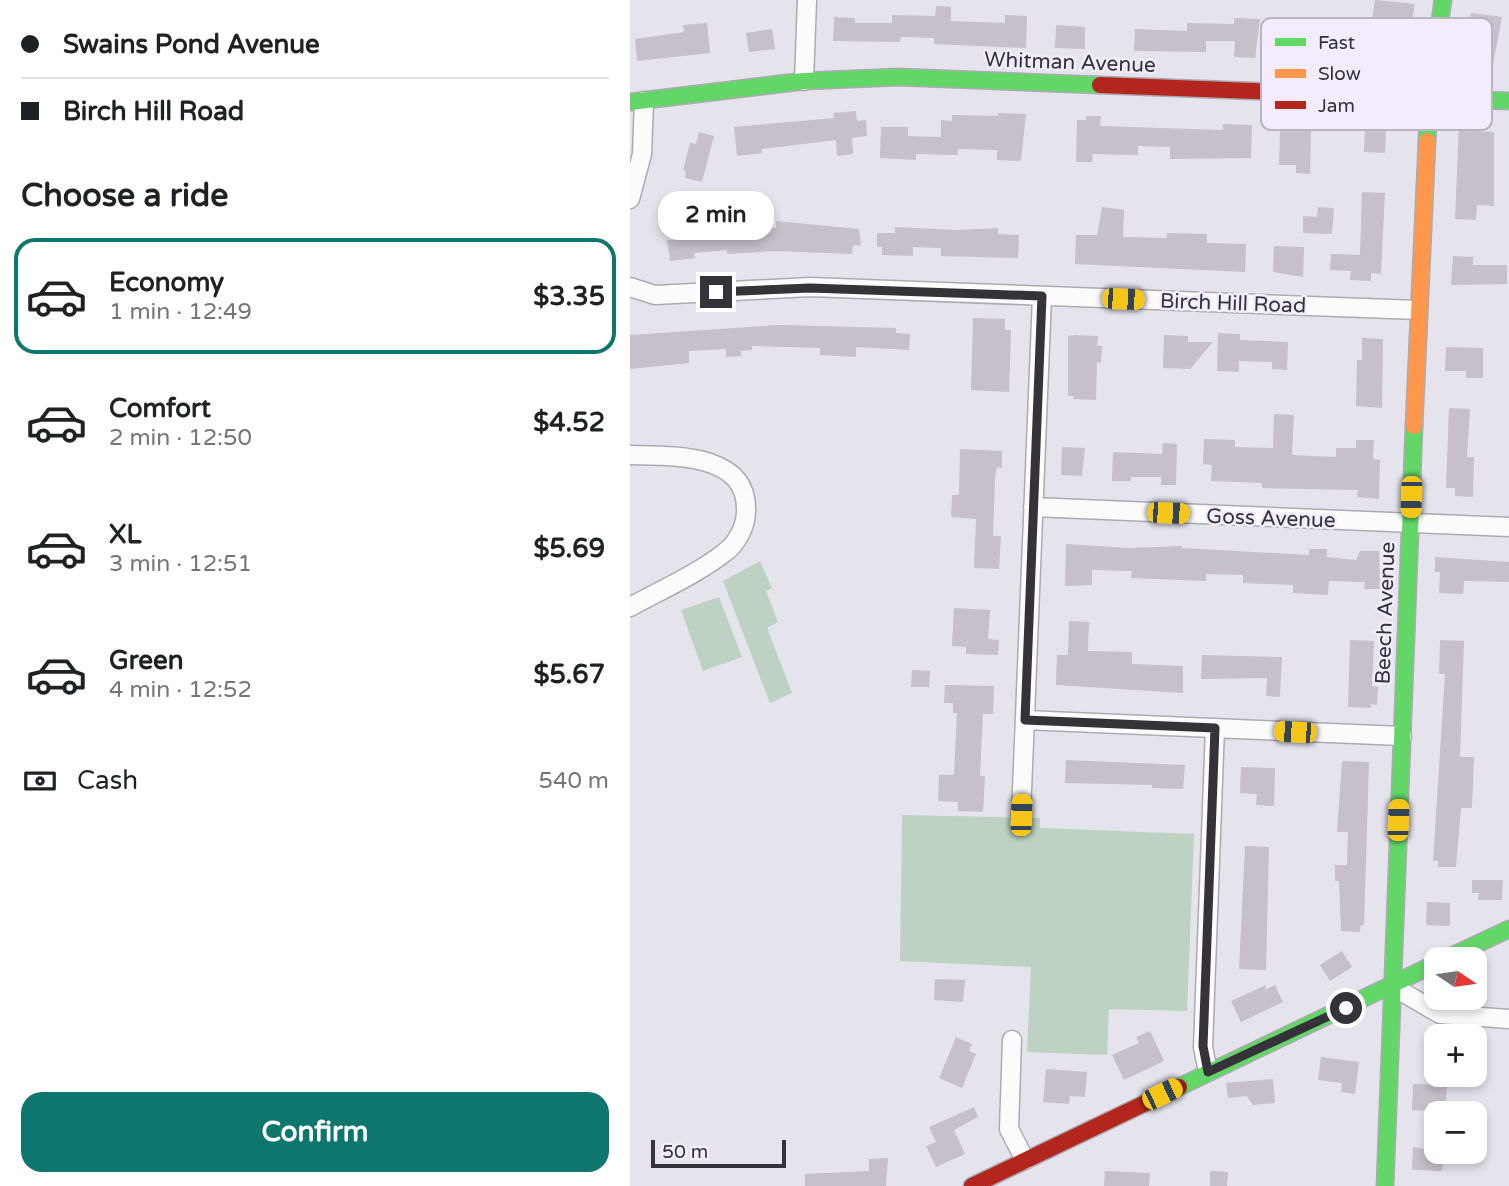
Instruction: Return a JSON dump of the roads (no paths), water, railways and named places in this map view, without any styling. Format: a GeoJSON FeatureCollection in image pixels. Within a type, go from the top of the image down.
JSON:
{"type":"FeatureCollection","features":[{"type":"Feature","properties":{"kind":"street"},"geometry":{"type":"LineString","coordinates":[[804,81],[807,0]]}},
{"type":"Feature","properties":{"kind":"street","name":"Beech Avenue"},"geometry":{"type":"LineString","coordinates":[[1440,18],[1443,0]]}},
{"type":"Feature","properties":{"kind":"street","name":"Whitman Avenue"},"geometry":{"type":"LineString","coordinates":[[637,102],[804,81],[904,76],[1261,90]]}},
{"type":"Feature","properties":{"kind":"street"},"geometry":{"type":"LineString","coordinates":[[630,199],[642,153],[637,102]]}},
{"type":"Feature","properties":{"kind":"street","name":"Beech Avenue"},"geometry":{"type":"LineString","coordinates":[[1385,1186],[1427,130]]}},
{"type":"Feature","properties":{"kind":"street","name":"Birch Hill Road"},"geometry":{"type":"LineString","coordinates":[[630,287],[650,295],[674,296],[796,288],[1418,310]]}},
{"type":"Feature","properties":{"kind":"street"},"geometry":{"type":"LineString","coordinates":[[1021,815],[1042,296]]}},
{"type":"Feature","properties":{"kind":"street"},"geometry":{"type":"LineString","coordinates":[[630,455],[680,457],[720,467],[735,475],[743,489],[746,508],[741,532],[725,553],[630,607]]}},
{"type":"Feature","properties":{"kind":"street","name":"Goss Avenue"},"geometry":{"type":"LineString","coordinates":[[1034,508],[1509,527]]}},
{"type":"Feature","properties":{"kind":"street"},"geometry":{"type":"LineString","coordinates":[[1025,720],[1402,736]]}},
{"type":"Feature","properties":{"kind":"street"},"geometry":{"type":"LineString","coordinates":[[1208,1072],[1203,1046],[1215,728]]}},
{"type":"Feature","properties":{"kind":"street"},"geometry":{"type":"LineString","coordinates":[[1471,947],[1509,929]]}},
{"type":"Feature","properties":{"kind":"street"},"geometry":{"type":"LineString","coordinates":[[972,1186],[1424,970]]}},
{"type":"Feature","properties":{"kind":"street"},"geometry":{"type":"LineString","coordinates":[[1392,986],[1440,1014],[1509,1019]]}},
{"type":"Feature","properties":{"kind":"street"},"geometry":{"type":"LineString","coordinates":[[1012,1040],[1009,1129],[1025,1160]]}}]}
